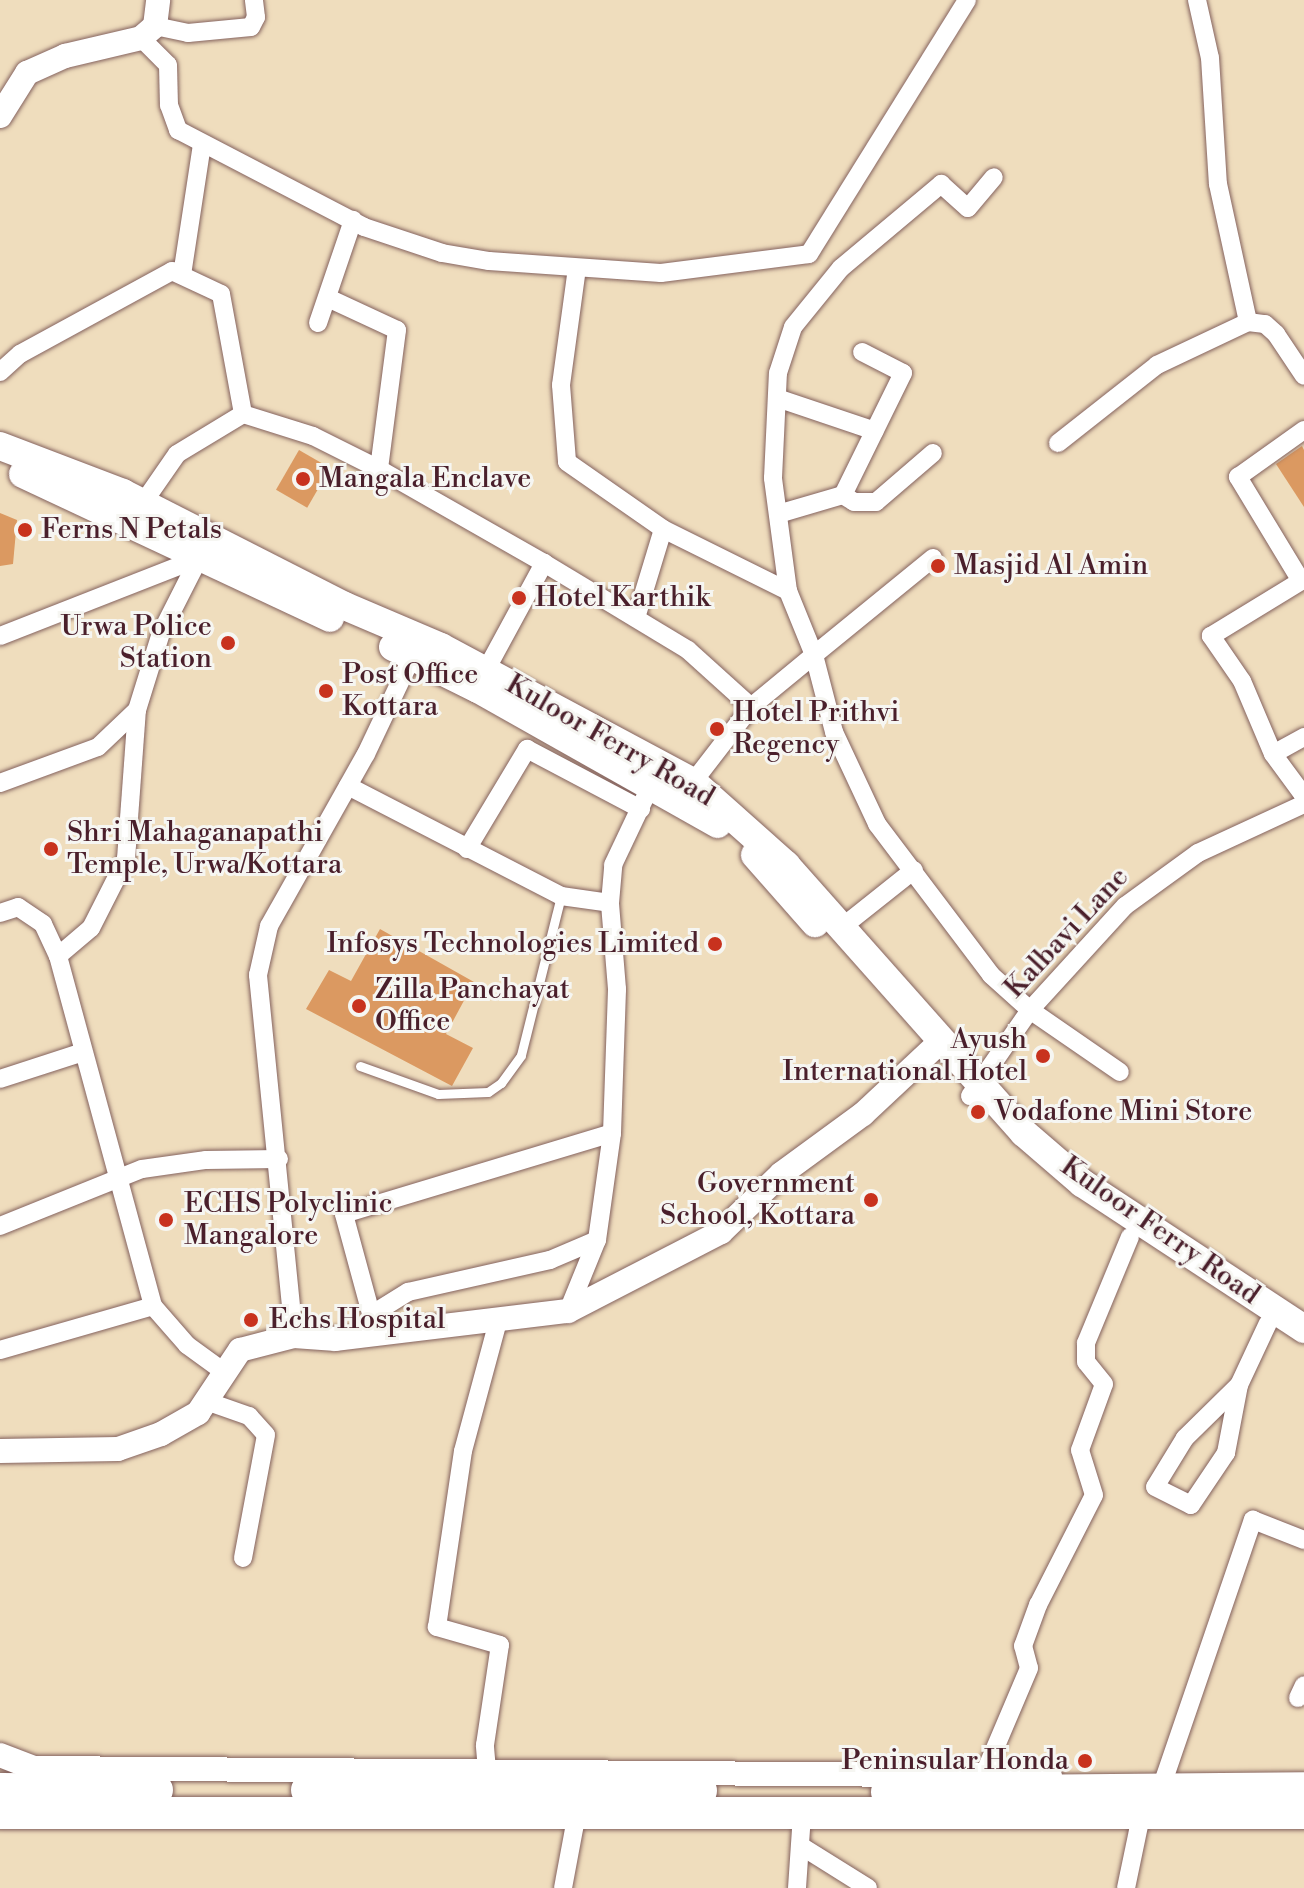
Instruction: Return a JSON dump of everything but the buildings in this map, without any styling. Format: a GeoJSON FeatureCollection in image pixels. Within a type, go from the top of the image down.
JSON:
{"type":"FeatureCollection","features":[{"type":"Feature","properties":{"kind":"highway"},"geometry":{"type":"LineString","coordinates":[[0,1789],[980,1783],[1304,1788]]}},
{"type":"Feature","properties":{"kind":"highway"},"geometry":{"type":"LineString","coordinates":[[0,1813],[1141,1816],[1304,1813]]}},
{"type":"Feature","properties":{"kind":"main road","name":"Kuloor Ferry Road"},"geometry":{"type":"LineString","coordinates":[[0,446],[143,503],[416,647],[646,796],[745,842],[783,891],[975,1090],[1024,1133],[1082,1183],[1304,1329]]}},
{"type":"Feature","properties":{"kind":"main road","name":"Kuloor Ferry Road"},"geometry":{"type":"LineString","coordinates":[[0,466],[200,558],[416,647],[486,670],[693,782],[786,865],[841,928],[935,1047]]}},
{"type":"Feature","properties":{"kind":"main road","name":"Kuloor Ferry Road"},"geometry":{"type":"LineString","coordinates":[[975,1090],[1011,1145],[1130,1237],[1304,1347]]}},
{"type":"Feature","properties":{"kind":"street"},"geometry":{"type":"LineString","coordinates":[[158,0],[148,32],[168,65],[169,105],[178,130],[202,144],[353,220],[442,253],[577,268],[661,273],[809,254],[967,0]]}},
{"type":"Feature","properties":{"kind":"street"},"geometry":{"type":"LineString","coordinates":[[0,116],[27,73],[65,56],[148,32],[188,33],[251,27],[256,17],[254,0]]}},
{"type":"Feature","properties":{"kind":"street"},"geometry":{"type":"LineString","coordinates":[[1197,0],[1210,58],[1218,184],[1248,322]]}},
{"type":"Feature","properties":{"kind":"street"},"geometry":{"type":"LineString","coordinates":[[182,275],[202,144]]}},
{"type":"Feature","properties":{"kind":"street"},"geometry":{"type":"LineString","coordinates":[[994,177],[968,208],[941,184],[841,268],[793,327],[778,373],[773,478],[788,591],[814,655],[834,732],[852,777],[877,824],[991,975],[1030,1010],[1120,1072]]}},
{"type":"Feature","properties":{"kind":"street"},"geometry":{"type":"LineString","coordinates":[[318,323],[353,220]]}},
{"type":"Feature","properties":{"kind":"street"},"geometry":{"type":"LineString","coordinates":[[577,268],[561,385],[567,462],[663,529],[788,591]]}},
{"type":"Feature","properties":{"kind":"street"},"geometry":{"type":"LineString","coordinates":[[0,372],[20,354],[172,271],[221,294],[243,414]]}},
{"type":"Feature","properties":{"kind":"street"},"geometry":{"type":"LineString","coordinates":[[328,298],[397,330],[379,469]]}},
{"type":"Feature","properties":{"kind":"street"},"geometry":{"type":"LineString","coordinates":[[1058,443],[1157,365],[1248,322],[1265,324],[1276,334],[1304,376]]}},
{"type":"Feature","properties":{"kind":"street"},"geometry":{"type":"LineString","coordinates":[[778,514],[843,495],[903,373],[862,352]]}},
{"type":"Feature","properties":{"kind":"street"},"geometry":{"type":"LineString","coordinates":[[777,398],[875,431]]}},
{"type":"Feature","properties":{"kind":"street"},"geometry":{"type":"LineString","coordinates":[[143,503],[177,454],[243,414],[313,436],[379,469],[544,563],[688,650],[751,707]]}},
{"type":"Feature","properties":{"kind":"street"},"geometry":{"type":"LineString","coordinates":[[1304,430],[1247,465],[1238,477],[1301,581],[1211,636],[1242,681],[1273,754],[1304,796]]}},
{"type":"Feature","properties":{"kind":"street"},"geometry":{"type":"LineString","coordinates":[[843,495],[854,502],[876,502],[933,453]]}},
{"type":"Feature","properties":{"kind":"street"},"geometry":{"type":"LineString","coordinates":[[636,618],[663,529]]}},
{"type":"Feature","properties":{"kind":"street"},"geometry":{"type":"LineString","coordinates":[[0,636],[200,558]]}},
{"type":"Feature","properties":{"kind":"street"},"geometry":{"type":"LineString","coordinates":[[58,956],[91,928],[126,859],[137,710],[161,633],[200,558]]}},
{"type":"Feature","properties":{"kind":"street"},"geometry":{"type":"LineString","coordinates":[[693,782],[751,707],[933,558]]}},
{"type":"Feature","properties":{"kind":"street"},"geometry":{"type":"LineString","coordinates":[[486,670],[544,563]]}},
{"type":"Feature","properties":{"kind":"street"},"geometry":{"type":"LineString","coordinates":[[294,1336],[279,1159],[258,975],[269,926],[348,786],[416,647]]}},
{"type":"Feature","properties":{"kind":"street"},"geometry":{"type":"LineString","coordinates":[[0,783],[98,747],[137,710]]}},
{"type":"Feature","properties":{"kind":"street"},"geometry":{"type":"LineString","coordinates":[[1273,754],[1304,737]]}},
{"type":"Feature","properties":{"kind":"street"},"geometry":{"type":"LineString","coordinates":[[467,849],[527,749],[646,796],[613,865],[610,903],[617,989],[612,1133],[597,1240],[568,1311]]}},
{"type":"Feature","properties":{"kind":"street"},"geometry":{"type":"LineString","coordinates":[[348,786],[561,896],[610,903]]}},
{"type":"Feature","properties":{"kind":"street","name":"Kalbavi Lane"},"geometry":{"type":"LineString","coordinates":[[975,1090],[1030,1010],[1091,941],[1159,877],[1234,833],[1304,804]]}},
{"type":"Feature","properties":{"kind":"street"},"geometry":{"type":"LineString","coordinates":[[841,928],[914,870]]}},
{"type":"Feature","properties":{"kind":"street"},"geometry":{"type":"LineString","coordinates":[[0,913],[18,907],[43,924],[58,956],[116,1180],[153,1306],[187,1345],[224,1372]]}},
{"type":"Feature","properties":{"kind":"street"},"geometry":{"type":"LineString","coordinates":[[374,1324],[445,1329],[499,1318],[568,1311],[721,1232],[781,1174],[863,1114],[935,1047]]}},
{"type":"Feature","properties":{"kind":"street"},"geometry":{"type":"LineString","coordinates":[[0,1079],[83,1052]]}},
{"type":"Feature","properties":{"kind":"street"},"geometry":{"type":"LineString","coordinates":[[374,1324],[344,1214],[612,1133]]}},
{"type":"Feature","properties":{"kind":"street"},"geometry":{"type":"LineString","coordinates":[[0,1226],[142,1169],[206,1160],[279,1159]]}},
{"type":"Feature","properties":{"kind":"street"},"geometry":{"type":"LineString","coordinates":[[0,1755],[34,1768],[487,1770],[980,1783],[1029,1668],[1023,1646],[1038,1605],[1094,1495],[1080,1450],[1104,1384],[1086,1362],[1086,1343],[1130,1237]]}},
{"type":"Feature","properties":{"kind":"street"},"geometry":{"type":"LineString","coordinates":[[0,1451],[118,1449],[161,1434],[198,1413],[240,1350],[294,1336],[336,1339],[374,1324],[408,1292],[550,1260],[597,1240]]}},
{"type":"Feature","properties":{"kind":"street"},"geometry":{"type":"LineString","coordinates":[[0,1350],[153,1306]]}},
{"type":"Feature","properties":{"kind":"street"},"geometry":{"type":"LineString","coordinates":[[487,1770],[487,1732],[500,1645],[437,1627],[463,1451],[499,1318]]}},
{"type":"Feature","properties":{"kind":"street"},"geometry":{"type":"LineString","coordinates":[[1239,1385],[1185,1438],[1155,1487],[1191,1505],[1226,1453],[1239,1385],[1268,1323]]}},
{"type":"Feature","properties":{"kind":"street"},"geometry":{"type":"LineString","coordinates":[[206,1401],[249,1416],[266,1435],[243,1558]]}},
{"type":"Feature","properties":{"kind":"street"},"geometry":{"type":"LineString","coordinates":[[1304,1540],[1253,1520],[1162,1785],[1304,1772]]}},
{"type":"Feature","properties":{"kind":"street"},"geometry":{"type":"LineString","coordinates":[[563,1888],[577,1813]]}},
{"type":"Feature","properties":{"kind":"street"},"geometry":{"type":"LineString","coordinates":[[797,1888],[802,1814]]}},
{"type":"Feature","properties":{"kind":"street"},"geometry":{"type":"LineString","coordinates":[[1126,1888],[1141,1816]]}},
{"type":"Feature","properties":{"kind":"street"},"geometry":{"type":"LineString","coordinates":[[801,1846],[868,1888]]}},
{"type":"Feature","properties":{"kind":"lane"},"geometry":{"type":"LineString","coordinates":[[360,1066],[438,1094],[488,1092],[501,1083],[521,1055],[561,896]]}},
{"type":"Feature","properties":{"kind":"place","name":"Mangala Enclave"},"geometry":{"type":"Point","coordinates":[303,479]}},
{"type":"Feature","properties":{"kind":"place","name":"Ferns N Petals"},"geometry":{"type":"Point","coordinates":[25,530]}},
{"type":"Feature","properties":{"kind":"place","name":"Masjid Al Amin"},"geometry":{"type":"Point","coordinates":[938,566]}},
{"type":"Feature","properties":{"kind":"place","name":"Hotel Karthik"},"geometry":{"type":"Point","coordinates":[519,598]}},
{"type":"Feature","properties":{"kind":"place","name":"Urwa Police Station"},"geometry":{"type":"Point","coordinates":[228,643]}},
{"type":"Feature","properties":{"kind":"place","name":"Post Office Kottara"},"geometry":{"type":"Point","coordinates":[326,691]}},
{"type":"Feature","properties":{"kind":"place","name":"Hotel Prithvi Regency"},"geometry":{"type":"Point","coordinates":[717,729]}},
{"type":"Feature","properties":{"kind":"place","name":"Shri Mahaganapathi Temple, Urwa/Kottara"},"geometry":{"type":"Point","coordinates":[51,849]}},
{"type":"Feature","properties":{"kind":"place","name":"Infosys Technologies Limited"},"geometry":{"type":"Point","coordinates":[715,944]}},
{"type":"Feature","properties":{"kind":"place","name":"Zilla Panchayat Office"},"geometry":{"type":"Point","coordinates":[359,1006]}},
{"type":"Feature","properties":{"kind":"place","name":"Ayush International Hotel"},"geometry":{"type":"Point","coordinates":[1043,1056]}},
{"type":"Feature","properties":{"kind":"place","name":"Vodafone Mini Store"},"geometry":{"type":"Point","coordinates":[978,1112]}},
{"type":"Feature","properties":{"kind":"place","name":"Government School, Kottara"},"geometry":{"type":"Point","coordinates":[871,1200]}},
{"type":"Feature","properties":{"kind":"place","name":"ECHS Polyclinic Mangalore"},"geometry":{"type":"Point","coordinates":[166,1220]}},
{"type":"Feature","properties":{"kind":"place","name":"Echs Hospital"},"geometry":{"type":"Point","coordinates":[251,1320]}},
{"type":"Feature","properties":{"kind":"place","name":"Peninsular Honda"},"geometry":{"type":"Point","coordinates":[1085,1761]}}]}
